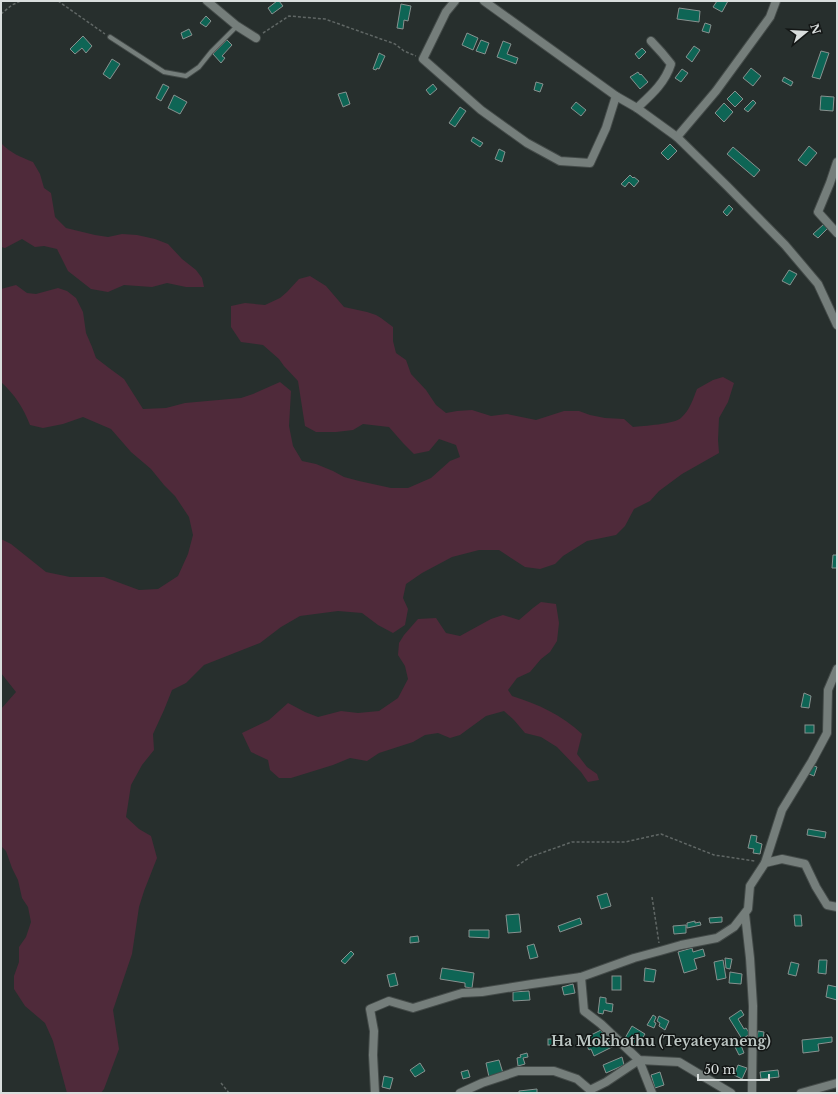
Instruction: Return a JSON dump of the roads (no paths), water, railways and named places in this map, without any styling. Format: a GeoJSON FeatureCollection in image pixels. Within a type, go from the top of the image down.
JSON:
{"type":"FeatureCollection","features":[{"type":"Feature","properties":{"kind":"street"},"geometry":{"type":"LineString","coordinates":[[207,1],[236,26],[256,38]]}},
{"type":"Feature","properties":{"kind":"street"},"geometry":{"type":"LineString","coordinates":[[455,1],[446,12],[423,59],[481,110],[527,143],[560,160],[590,163],[606,128],[616,96]]}},
{"type":"Feature","properties":{"kind":"street"},"geometry":{"type":"LineString","coordinates":[[484,1],[616,96],[637,108],[677,137],[785,245],[818,284],[837,325]]}},
{"type":"Feature","properties":{"kind":"street"},"geometry":{"type":"LineString","coordinates":[[677,137],[716,91],[770,17],[776,1]]}},
{"type":"Feature","properties":{"kind":"street"},"geometry":{"type":"LineString","coordinates":[[637,108],[656,90],[668,72],[670,64],[651,41]]}},
{"type":"Feature","properties":{"kind":"street"},"geometry":{"type":"LineString","coordinates":[[837,162],[818,212],[837,233]]}},
{"type":"Feature","properties":{"kind":"street"},"geometry":{"type":"LineString","coordinates":[[375,1093],[373,1055],[374,1031],[370,1009],[389,1001],[413,1008],[462,993],[482,992],[581,977],[634,958],[681,945],[717,938],[734,927],[748,909],[750,886],[765,863],[782,810],[827,733],[828,690],[837,669]]}},
{"type":"Feature","properties":{"kind":"street"},"geometry":{"type":"LineString","coordinates":[[765,863],[782,859],[805,864],[827,905],[837,907]]}},
{"type":"Feature","properties":{"kind":"street"},"geometry":{"type":"LineString","coordinates":[[745,914],[753,1006],[752,1093]]}},
{"type":"Feature","properties":{"kind":"street"},"geometry":{"type":"LineString","coordinates":[[581,977],[584,1011],[601,1024],[639,1060],[652,1093]]}},
{"type":"Feature","properties":{"kind":"street"},"geometry":{"type":"LineString","coordinates":[[460,1093],[482,1083],[518,1071],[554,1071],[577,1079],[590,1090],[606,1082],[639,1060],[679,1062],[731,1093]]}},
{"type":"Feature","properties":{"kind":"street"},"geometry":{"type":"LineString","coordinates":[[801,1093],[837,1083]]}},
{"type":"Feature","properties":{"kind":"lane"},"geometry":{"type":"LineString","coordinates":[[110,37],[164,72],[186,76],[199,67],[236,26]]}},
{"type":"Feature","properties":{"kind":"district","name":"Ha Mokhothu (Teyateyaneng)"},"geometry":{"type":"Point","coordinates":[661,1041]}}]}
